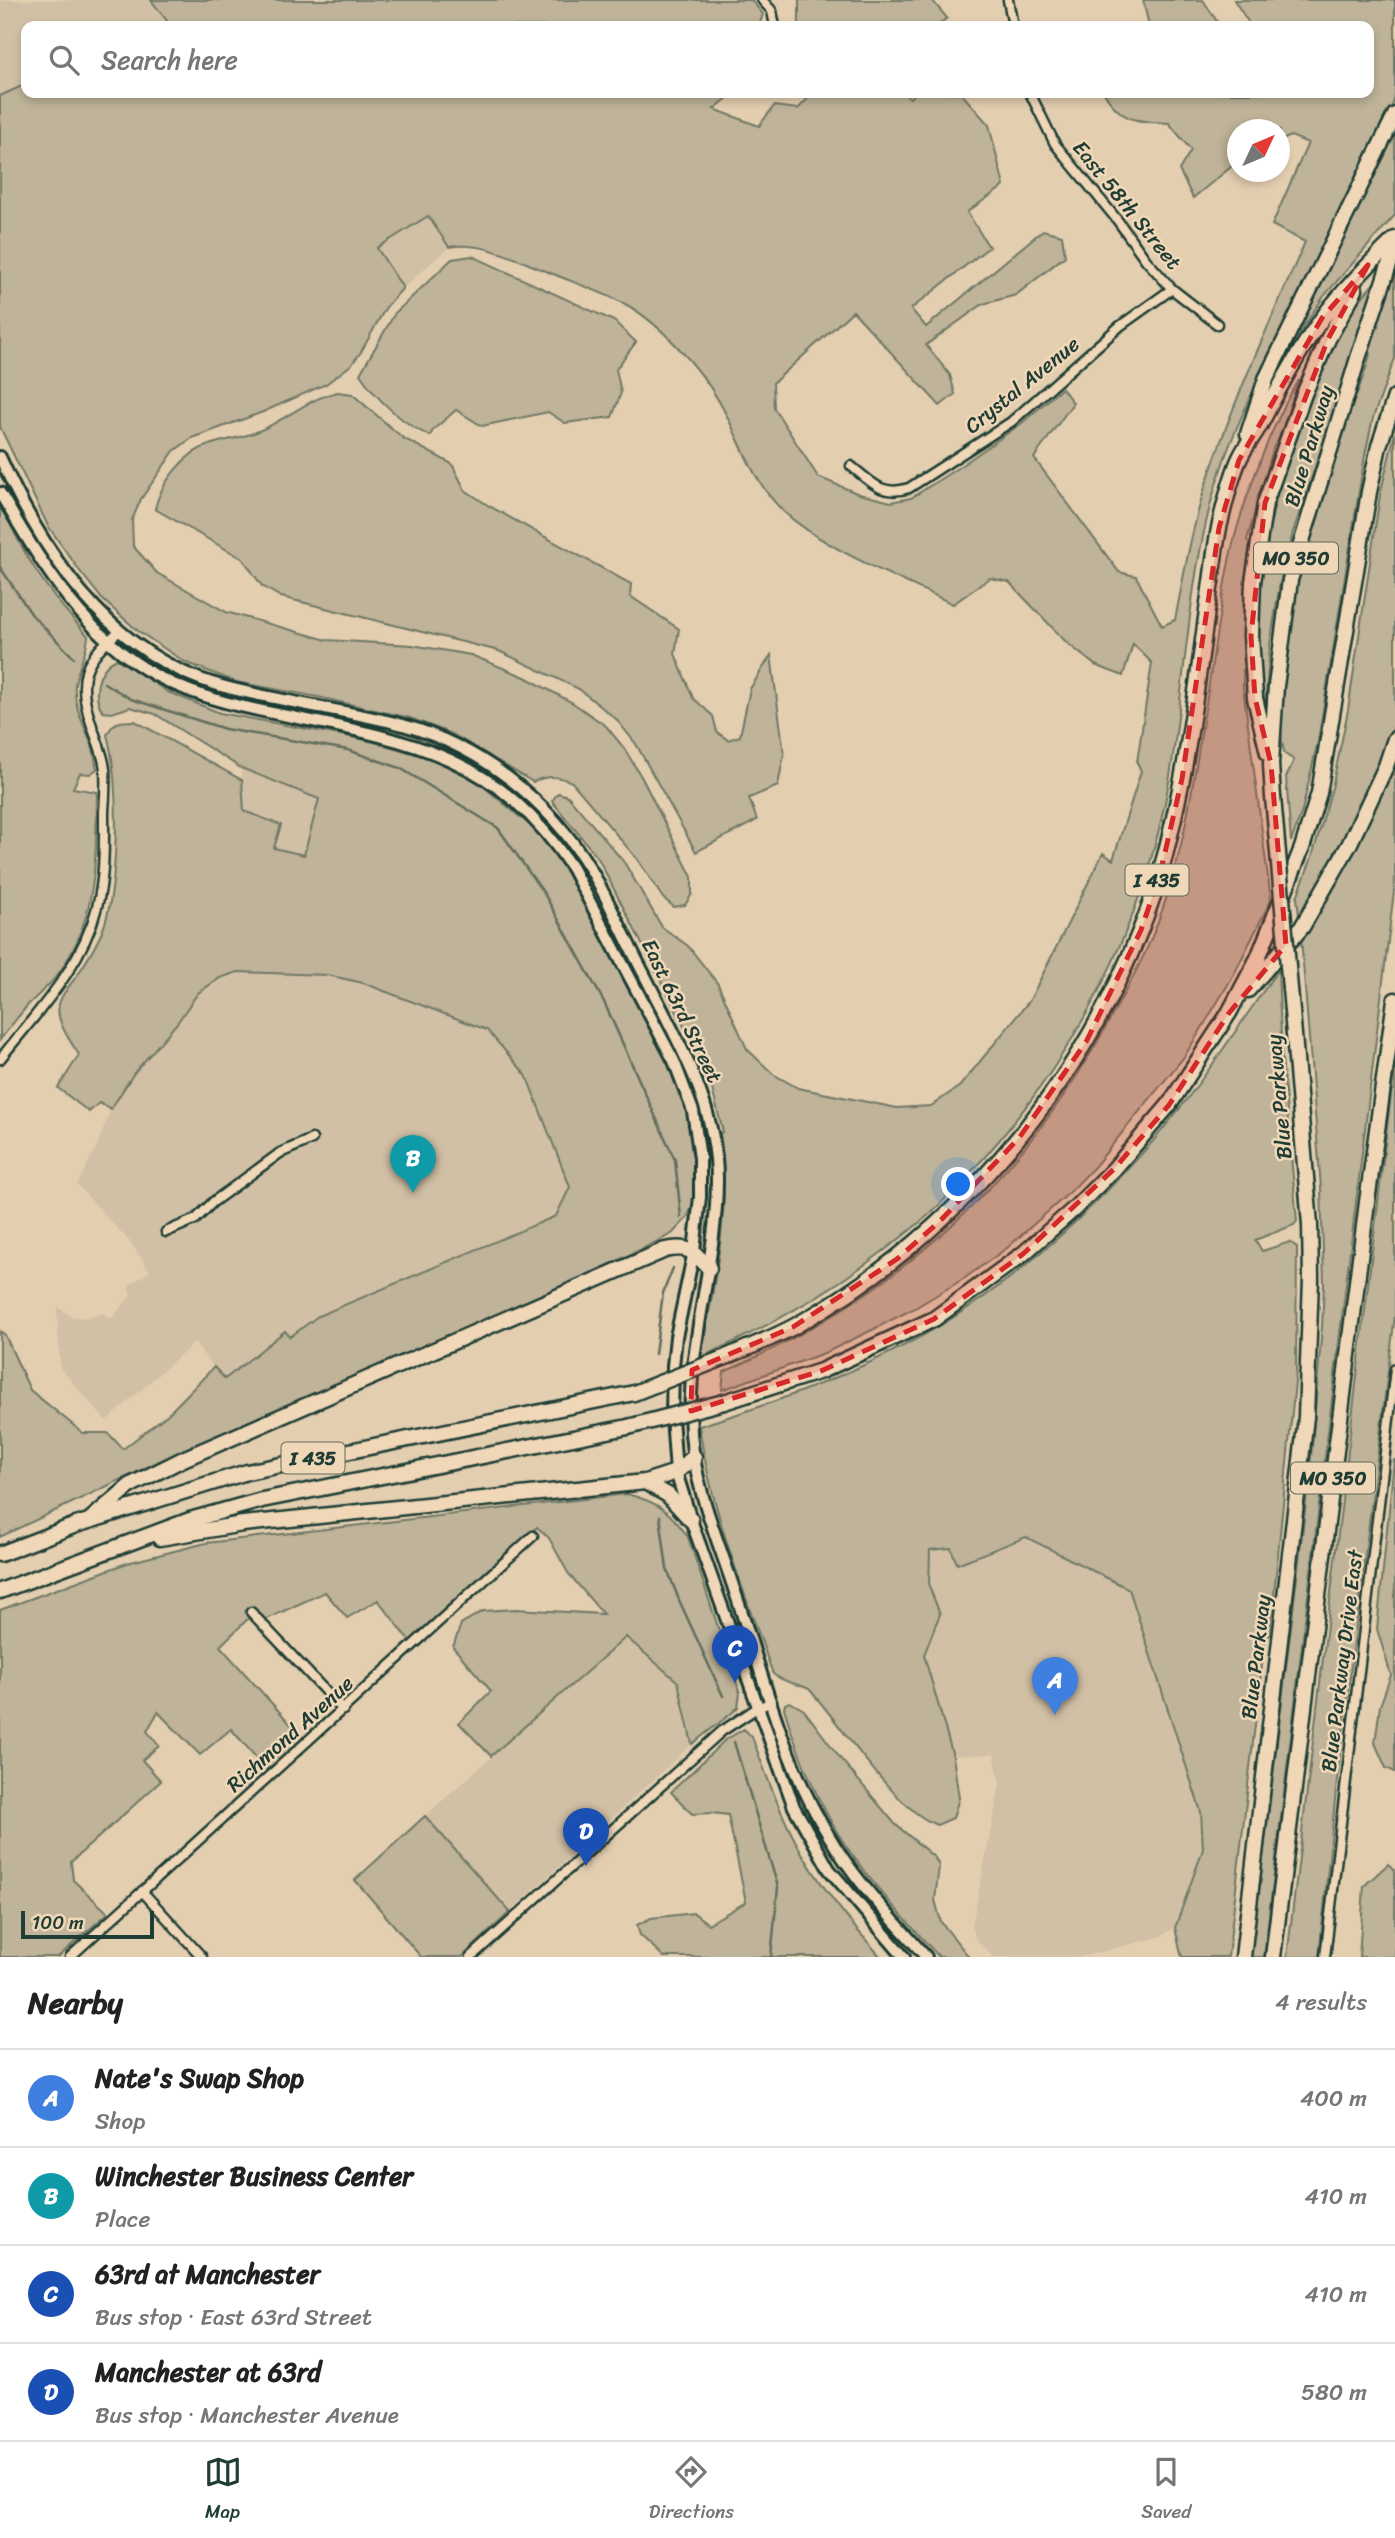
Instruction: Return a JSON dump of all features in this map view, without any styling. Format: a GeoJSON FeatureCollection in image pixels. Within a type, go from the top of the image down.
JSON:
{"type":"FeatureCollection","features":[{"type":"Feature","properties":{"kind":"highway"},"geometry":{"type":"LineString","coordinates":[[1238,460],[1266,379],[1395,115]]}},
{"type":"Feature","properties":{"kind":"highway","name":"I 435"},"geometry":{"type":"LineString","coordinates":[[0,1555],[90,1520],[247,1472],[634,1393],[793,1327],[849,1293],[897,1259],[979,1184],[1019,1138],[1056,1089],[1086,1042],[1141,930],[1160,874],[1182,779],[1219,528],[1238,460],[1259,428],[1289,369],[1322,318],[1368,265],[1395,239]]}},
{"type":"Feature","properties":{"kind":"highway","name":"Blue Parkway"},"geometry":{"type":"LineString","coordinates":[[1241,1957],[1306,1418],[1311,1279],[1307,1162],[1270,764],[1276,686],[1290,580],[1395,247]]}},
{"type":"Feature","properties":{"kind":"highway"},"geometry":{"type":"LineString","coordinates":[[1270,764],[1255,698],[1251,636],[1253,582],[1265,503],[1304,394],[1328,339],[1368,265]]}},
{"type":"Feature","properties":{"kind":"highway","name":"I 435"},"geometry":{"type":"LineString","coordinates":[[0,1591],[190,1520],[262,1500],[628,1427],[724,1402],[821,1371],[934,1319],[1023,1254],[1074,1209],[1122,1160],[1169,1105],[1229,1013],[1272,927],[1302,848],[1319,793],[1369,492],[1379,446],[1395,397]]}},
{"type":"Feature","properties":{"kind":"highway"},"geometry":{"type":"LineString","coordinates":[[1229,1013],[1302,927],[1349,845],[1386,766],[1395,739]]}},
{"type":"Feature","properties":{"kind":"highway","name":"MO 350"},"geometry":{"type":"LineString","coordinates":[[1273,1957],[1395,1000]]}},
{"type":"Feature","properties":{"kind":"highway"},"geometry":{"type":"LineString","coordinates":[[90,1520],[131,1485],[243,1431],[665,1250],[681,1247],[694,1251],[709,1268]]}},
{"type":"Feature","properties":{"kind":"highway"},"geometry":{"type":"LineString","coordinates":[[131,1542],[243,1524],[645,1482],[676,1472],[694,1457]]}},
{"type":"Feature","properties":{"kind":"highway"},"geometry":{"type":"LineString","coordinates":[[645,1482],[668,1495],[691,1520]]}},
{"type":"Feature","properties":{"kind":"main road","name":"East 63rd Street"},"geometry":{"type":"LineString","coordinates":[[0,457],[45,544],[79,590],[139,647],[175,668],[226,688],[404,726],[449,742],[496,768],[526,790],[559,825],[590,869],[693,1071],[703,1098],[714,1145],[717,1183],[709,1268],[696,1329],[691,1412],[694,1457],[707,1514],[794,1769],[810,1805],[830,1838],[871,1894],[926,1957]]}},
{"type":"Feature","properties":{"kind":"main road","name":"East 63rd Street"},"geometry":{"type":"LineString","coordinates":[[0,494],[42,565],[72,604],[107,642],[155,674],[204,697],[365,732],[441,754],[489,781],[536,820],[572,868],[674,1060],[693,1111],[699,1158],[700,1197],[694,1251],[676,1337],[673,1366],[672,1417],[676,1472],[794,1807],[812,1842],[843,1886],[904,1957]]}},
{"type":"Feature","properties":{"kind":"street"},"geometry":{"type":"LineString","coordinates":[[762,0],[772,11],[774,21]]}},
{"type":"Feature","properties":{"kind":"street"},"geometry":{"type":"LineString","coordinates":[[1008,0],[1012,21]]}},
{"type":"Feature","properties":{"kind":"street","name":"East 58th Street"},"geometry":{"type":"LineString","coordinates":[[1032,98],[1055,144],[1146,260],[1172,289],[1217,324]]}},
{"type":"Feature","properties":{"kind":"street","name":"Crystal Avenue"},"geometry":{"type":"LineString","coordinates":[[851,466],[882,490],[896,493],[909,488],[1011,422],[1120,326],[1172,289]]}},
{"type":"Feature","properties":{"kind":"street"},"geometry":{"type":"LineString","coordinates":[[0,1059],[67,976],[90,932],[98,904],[104,866],[105,770],[101,747],[84,699],[84,677],[87,664],[120,631]]}},
{"type":"Feature","properties":{"kind":"street"},"geometry":{"type":"LineString","coordinates":[[166,1232],[196,1219],[213,1202],[279,1153],[312,1139]]}},
{"type":"Feature","properties":{"kind":"street","name":"Blue Parkway Drive East"},"geometry":{"type":"LineString","coordinates":[[1325,1957],[1395,1368]]}},
{"type":"Feature","properties":{"kind":"street","name":"Richmond Avenue"},"geometry":{"type":"LineString","coordinates":[[70,1957],[533,1536]]}},
{"type":"Feature","properties":{"kind":"street"},"geometry":{"type":"LineString","coordinates":[[251,1612],[343,1710]]}},
{"type":"Feature","properties":{"kind":"street"},"geometry":{"type":"LineString","coordinates":[[471,1957],[722,1731],[757,1708],[772,1702]]}},
{"type":"Feature","properties":{"kind":"street"},"geometry":{"type":"LineString","coordinates":[[142,1891],[202,1957]]}},
{"type":"Feature","properties":{"kind":"highlighted area"},"geometry":{"type":"Polygon","coordinates":[[[1368,265],[1328,339],[1265,503],[1251,636],[1255,698],[1271,764],[1286,945],[1229,1013],[1169,1105],[1114,1169],[1023,1254],[934,1319],[821,1371],[691,1411],[692,1370],[793,1327],[897,1259],[939,1222],[1019,1138],[1086,1042],[1141,930],[1160,874],[1182,779],[1219,528],[1239,460],[1322,318],[1368,265]]]}},
{"type":"Feature","properties":{"kind":"shaded area"},"geometry":{"type":"Polygon","coordinates":[[[0,0],[151,0],[167,21],[21,21],[21,86],[0,96],[0,0]]]}},
{"type":"Feature","properties":{"kind":"shaded area"},"geometry":{"type":"Polygon","coordinates":[[[151,0],[751,0],[763,14],[761,21],[167,21],[151,0]]]}},
{"type":"Feature","properties":{"kind":"shaded area"},"geometry":{"type":"Polygon","coordinates":[[[799,0],[932,0],[947,18],[943,21],[799,21],[799,0]]]}},
{"type":"Feature","properties":{"kind":"shaded area"},"geometry":{"type":"Polygon","coordinates":[[[1143,0],[1203,0],[1217,21],[1148,21],[1143,0]]]}},
{"type":"Feature","properties":{"kind":"shaded area"},"geometry":{"type":"Polygon","coordinates":[[[1234,0],[1395,0],[1395,96],[1383,127],[1249,400],[1224,460],[1212,499],[1196,577],[1176,736],[1158,831],[1143,885],[1100,989],[1073,1038],[1008,1130],[926,1217],[868,1262],[815,1298],[701,1357],[720,1245],[724,1190],[720,1133],[723,1132],[708,1073],[598,858],[552,801],[558,793],[568,796],[624,862],[662,927],[688,946],[718,984],[747,1049],[773,1074],[798,1088],[897,1108],[931,1106],[960,1086],[1030,1000],[1103,853],[1113,860],[1141,771],[1137,762],[1152,663],[1133,644],[1123,676],[1095,665],[1067,643],[1009,582],[990,578],[953,604],[862,562],[817,537],[770,497],[761,485],[712,390],[691,361],[652,322],[615,299],[511,257],[474,247],[449,247],[428,216],[377,248],[403,288],[386,307],[351,365],[326,384],[263,412],[192,438],[174,451],[141,499],[132,520],[133,546],[157,573],[226,612],[327,640],[412,645],[471,655],[525,677],[573,703],[606,726],[624,748],[692,877],[692,894],[685,905],[674,907],[663,898],[638,860],[572,782],[552,777],[533,782],[452,734],[410,718],[236,682],[185,662],[138,631],[102,599],[48,526],[0,427],[0,96],[21,86],[21,98],[728,98],[714,109],[759,126],[774,106],[798,109],[808,98],[965,98],[989,125],[1004,186],[967,212],[989,247],[911,309],[926,327],[1043,230],[1062,235],[1065,256],[1016,295],[983,304],[926,345],[950,375],[955,394],[940,406],[853,311],[773,383],[774,408],[818,477],[859,494],[891,502],[911,498],[959,467],[1022,423],[1062,388],[1073,403],[1034,458],[1119,572],[1136,576],[1162,626],[1175,620],[1206,484],[1252,362],[1305,242],[1272,225],[1308,143],[1290,136],[1290,119],[1227,119],[1227,170],[1193,198],[1179,170],[1191,150],[1169,123],[1132,119],[1117,110],[1108,98],[1374,98],[1374,21],[1247,21],[1234,0]]]}},
{"type":"Feature","properties":{"kind":"shaded area"},"geometry":{"type":"Polygon","coordinates":[[[1395,127],[1395,215],[1324,296],[1293,342],[1290,342],[1395,127]]]}},
{"type":"Feature","properties":{"kind":"shaded area"},"geometry":{"type":"Polygon","coordinates":[[[428,216],[449,247],[403,288],[377,248],[428,216]]]}},
{"type":"Feature","properties":{"kind":"shaded area"},"geometry":{"type":"Polygon","coordinates":[[[472,256],[614,321],[636,342],[616,369],[621,393],[612,417],[565,423],[548,412],[482,426],[456,410],[433,430],[430,436],[400,418],[374,393],[360,374],[395,313],[452,259],[472,256]]]}},
{"type":"Feature","properties":{"kind":"shaded area"},"geometry":{"type":"Polygon","coordinates":[[[1395,258],[1395,358],[1373,418],[1365,455],[1318,741],[1302,811],[1291,842],[1286,777],[1294,760],[1285,754],[1281,730],[1288,626],[1301,563],[1319,501],[1370,354],[1352,359],[1293,532],[1280,583],[1270,645],[1264,719],[1258,663],[1260,580],[1264,551],[1280,482],[1325,357],[1353,308],[1395,258]]]}},
{"type":"Feature","properties":{"kind":"shaded area"},"geometry":{"type":"Polygon","coordinates":[[[1299,380],[1274,446],[1247,540],[1250,544],[1244,591],[1243,687],[1271,900],[1232,978],[1184,1057],[1095,1166],[1007,1248],[965,1278],[874,1329],[827,1352],[722,1390],[724,1372],[787,1341],[846,1307],[901,1268],[951,1226],[998,1179],[1041,1127],[1080,1071],[1115,1010],[1149,944],[1171,883],[1190,803],[1233,545],[1247,496],[1271,434],[1299,380]]]}},
{"type":"Feature","properties":{"kind":"shaded area"},"geometry":{"type":"Polygon","coordinates":[[[338,392],[352,394],[403,438],[452,464],[465,490],[489,506],[631,584],[630,596],[679,629],[675,654],[693,698],[713,716],[717,732],[728,740],[740,736],[750,689],[771,655],[784,754],[778,786],[749,798],[757,820],[696,852],[636,744],[616,719],[579,689],[499,651],[281,597],[262,586],[243,559],[155,509],[162,490],[174,471],[200,449],[255,433],[317,399],[338,392]]]}},
{"type":"Feature","properties":{"kind":"shaded area"},"geometry":{"type":"Polygon","coordinates":[[[1395,433],[1395,724],[1365,797],[1299,917],[1297,897],[1332,788],[1348,710],[1380,495],[1395,433]]]}},
{"type":"Feature","properties":{"kind":"shaded area"},"geometry":{"type":"Polygon","coordinates":[[[0,502],[38,574],[88,636],[76,678],[75,692],[77,707],[92,745],[97,769],[90,774],[80,773],[73,788],[97,792],[95,862],[82,929],[73,950],[57,975],[27,1006],[0,1040],[0,502]]]}},
{"type":"Feature","properties":{"kind":"shaded area"},"geometry":{"type":"Polygon","coordinates":[[[117,659],[168,692],[220,713],[367,740],[430,758],[477,781],[538,832],[559,858],[677,1081],[689,1117],[695,1200],[687,1218],[672,1234],[650,1245],[584,1277],[181,1451],[0,1537],[0,1331],[5,1335],[30,1390],[83,1433],[108,1433],[123,1449],[168,1414],[214,1367],[225,1379],[285,1331],[290,1337],[318,1316],[556,1216],[570,1187],[526,1075],[487,1030],[363,983],[327,975],[238,972],[220,978],[198,993],[177,1023],[134,1073],[111,1109],[99,1103],[89,1112],[58,1088],[79,1055],[67,1036],[58,1008],[63,994],[88,959],[102,932],[112,890],[116,805],[107,735],[112,727],[121,722],[135,721],[242,780],[244,811],[281,825],[274,848],[304,855],[319,799],[241,768],[155,714],[130,707],[112,713],[103,712],[97,698],[98,682],[105,668],[117,659]]]}},
{"type":"Feature","properties":{"kind":"shaded area"},"geometry":{"type":"Polygon","coordinates":[[[1395,758],[1395,883],[1264,1957],[1251,1957],[1310,1469],[1322,1327],[1324,1283],[1321,1188],[1301,938],[1395,758]]]}},
{"type":"Feature","properties":{"kind":"shaded area"},"geometry":{"type":"Polygon","coordinates":[[[241,768],[319,799],[304,855],[274,848],[281,825],[243,811],[241,768]]]}},
{"type":"Feature","properties":{"kind":"shaded area"},"geometry":{"type":"Polygon","coordinates":[[[1278,970],[1282,1057],[1297,1221],[1294,1225],[1255,1240],[1262,1251],[1290,1242],[1297,1247],[1296,1372],[1270,1635],[1265,1639],[1228,1957],[1182,1957],[1175,1928],[1203,1849],[1201,1812],[1129,1589],[1026,1537],[957,1564],[951,1548],[930,1550],[929,1586],[940,1614],[924,1655],[953,1756],[959,1798],[953,1818],[937,1825],[921,1817],[887,1785],[809,1689],[773,1674],[720,1521],[699,1426],[804,1390],[855,1369],[940,1325],[1007,1280],[1069,1228],[1153,1141],[1202,1079],[1278,970]]]}},
{"type":"Feature","properties":{"kind":"shaded area"},"geometry":{"type":"Polygon","coordinates":[[[238,972],[327,975],[363,983],[487,1030],[526,1075],[570,1187],[557,1216],[318,1316],[290,1337],[285,1331],[225,1380],[194,1343],[106,1421],[60,1368],[57,1307],[71,1316],[85,1318],[103,1313],[111,1319],[131,1296],[128,1286],[150,1271],[131,1243],[77,1185],[96,1148],[111,1109],[134,1073],[199,993],[220,978],[238,972]]]}},
{"type":"Feature","properties":{"kind":"shaded area"},"geometry":{"type":"Polygon","coordinates":[[[1395,1061],[1395,1315],[1337,1780],[1319,1957],[1287,1957],[1395,1061]]]}},
{"type":"Feature","properties":{"kind":"shaded area"},"geometry":{"type":"Polygon","coordinates":[[[1394,1460],[1395,1772],[1386,1768],[1375,1743],[1380,1706],[1391,1675],[1377,1629],[1394,1460]]]}},
{"type":"Feature","properties":{"kind":"shaded area"},"geometry":{"type":"Polygon","coordinates":[[[627,1494],[647,1500],[662,1509],[688,1537],[740,1693],[738,1707],[692,1744],[678,1682],[626,1637],[491,1756],[459,1723],[491,1691],[453,1647],[461,1624],[483,1611],[515,1609],[603,1614],[568,1573],[549,1538],[537,1527],[410,1641],[378,1600],[347,1618],[325,1592],[260,1622],[253,1614],[220,1646],[304,1739],[267,1770],[231,1729],[200,1755],[158,1712],[147,1731],[159,1746],[142,1760],[161,1781],[71,1862],[73,1880],[108,1913],[58,1957],[0,1957],[0,1610],[127,1563],[206,1543],[627,1494]]]}},
{"type":"Feature","properties":{"kind":"shaded area"},"geometry":{"type":"Polygon","coordinates":[[[1026,1537],[1129,1589],[1201,1812],[1203,1849],[1175,1928],[1159,1937],[1081,1957],[993,1957],[976,1939],[972,1926],[1000,1784],[994,1754],[953,1756],[924,1655],[940,1614],[929,1586],[930,1550],[951,1547],[958,1564],[1026,1537]]]}},
{"type":"Feature","properties":{"kind":"shaded area"},"geometry":{"type":"Polygon","coordinates":[[[626,1637],[678,1682],[692,1744],[510,1912],[425,1816],[626,1637]]]}},
{"type":"Feature","properties":{"kind":"shaded area"},"geometry":{"type":"Polygon","coordinates":[[[790,1702],[804,1710],[895,1824],[935,1858],[939,1866],[935,1900],[941,1922],[969,1957],[939,1957],[885,1897],[848,1849],[821,1802],[800,1756],[784,1708],[785,1704],[790,1702]]]}},
{"type":"Feature","properties":{"kind":"shaded area"},"geometry":{"type":"Polygon","coordinates":[[[744,1729],[752,1737],[779,1806],[807,1861],[836,1904],[881,1957],[664,1957],[640,1935],[637,1925],[651,1918],[694,1913],[708,1924],[746,1902],[728,1815],[692,1814],[671,1792],[725,1740],[744,1729]]]}},
{"type":"Feature","properties":{"kind":"shaded area"},"geometry":{"type":"Polygon","coordinates":[[[425,1816],[510,1912],[462,1957],[421,1957],[355,1880],[425,1816]]]}},
{"type":"Feature","properties":{"kind":"shaded area"},"geometry":{"type":"Polygon","coordinates":[[[1388,1864],[1395,1870],[1395,1957],[1359,1957],[1364,1886],[1388,1864]]]}},
{"type":"Feature","properties":{"kind":"waterway"},"geometry":{"type":"LineString","coordinates":[[0,567],[32,615],[74,658]]}},
{"type":"Feature","properties":{"kind":"waterway"},"geometry":{"type":"LineString","coordinates":[[104,683],[131,699],[225,729],[348,750],[400,768],[498,828],[545,895],[604,1002],[675,1160],[681,1217]]}},
{"type":"Feature","properties":{"kind":"waterway"},"geometry":{"type":"LineString","coordinates":[[655,1354],[663,1293],[673,1268]]}},
{"type":"Feature","properties":{"kind":"waterway"},"geometry":{"type":"LineString","coordinates":[[660,1516],[667,1569],[723,1696]]}},
{"type":"Feature","properties":{"kind":"waterway"},"geometry":{"type":"LineString","coordinates":[[734,1742],[778,1887],[771,1957]]}},
{"type":"Feature","properties":{"kind":"place","name":"Winchester Business Center"},"geometry":{"type":"Point","coordinates":[413,1193]}},
{"type":"Feature","properties":{"kind":"place","name":"63rd at Manchester"},"geometry":{"type":"Point","coordinates":[735,1683]}},
{"type":"Feature","properties":{"kind":"place","name":"Nate's Swap Shop"},"geometry":{"type":"Point","coordinates":[1055,1715]}},
{"type":"Feature","properties":{"kind":"place","name":"Manchester at 63rd"},"geometry":{"type":"Point","coordinates":[586,1866]}}]}
